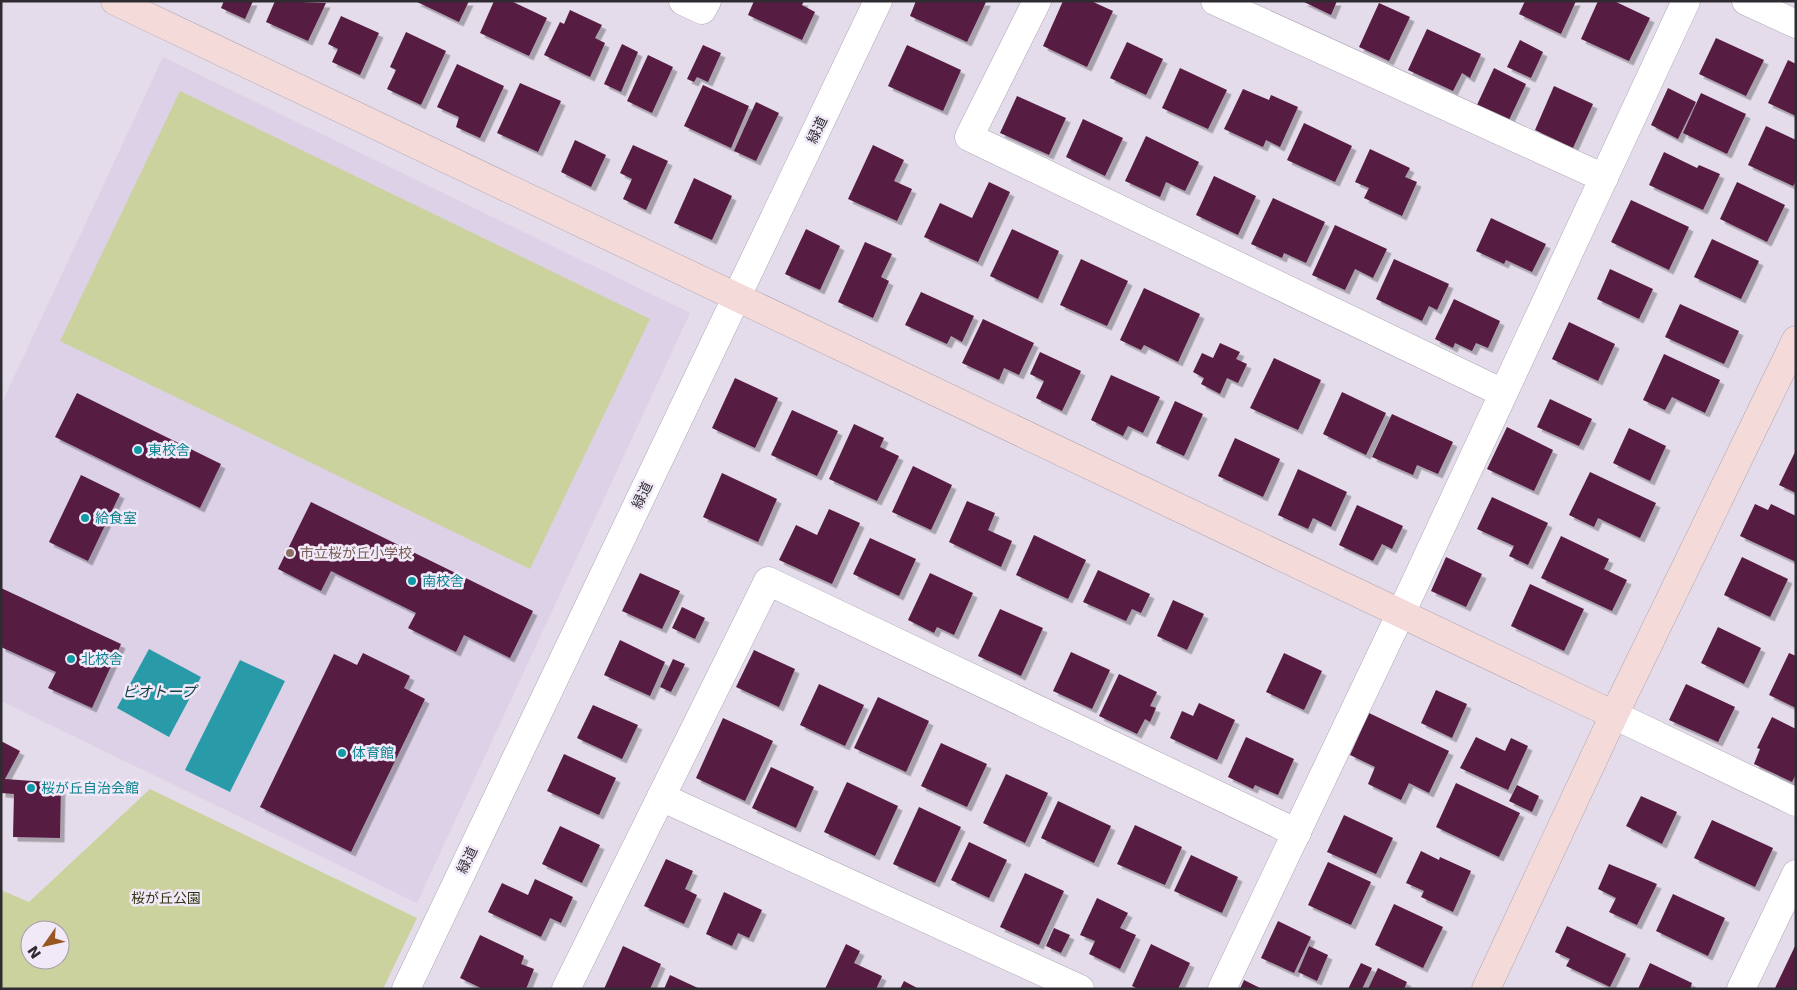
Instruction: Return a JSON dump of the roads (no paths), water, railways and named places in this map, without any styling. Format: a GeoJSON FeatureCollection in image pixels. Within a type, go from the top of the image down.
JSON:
{"type":"FeatureCollection","features":[{"type":"Feature","properties":{"kind":"street"},"geometry":{"type":"LineString","coordinates":[[115,1],[1796,802]]}},
{"type":"Feature","properties":{"kind":"street"},"geometry":{"type":"LineString","coordinates":[[683,1],[702,10],[706,1]]}},
{"type":"Feature","properties":{"kind":"street","name":"緑道"},"geometry":{"type":"LineString","coordinates":[[406,989],[878,1]]}},
{"type":"Feature","properties":{"kind":"street"},"geometry":{"type":"LineString","coordinates":[[1037,1],[969,137],[1503,394]]}},
{"type":"Feature","properties":{"kind":"street"},"geometry":{"type":"LineString","coordinates":[[1215,1],[1604,178]]}},
{"type":"Feature","properties":{"kind":"street"},"geometry":{"type":"LineString","coordinates":[[1222,989],[1686,1]]}},
{"type":"Feature","properties":{"kind":"street"},"geometry":{"type":"LineString","coordinates":[[1746,1],[1796,24]]}},
{"type":"Feature","properties":{"kind":"street"},"geometry":{"type":"LineString","coordinates":[[1486,989],[1614,715],[1796,340]]}},
{"type":"Feature","properties":{"kind":"street"},"geometry":{"type":"LineString","coordinates":[[566,989],[768,581],[1296,833]]}},
{"type":"Feature","properties":{"kind":"street"},"geometry":{"type":"LineString","coordinates":[[661,797],[1080,989]]}},
{"type":"Feature","properties":{"kind":"street"},"geometry":{"type":"LineString","coordinates":[[1741,989],[1796,874]]}},
{"type":"Feature","properties":{"kind":"water","name":"ビオトープ"},"geometry":{"type":"Polygon","coordinates":[[[149,649],[201,677],[169,737],[117,708],[149,649]]]}},
{"type":"Feature","properties":{"kind":"water"},"geometry":{"type":"Polygon","coordinates":[[[240,660],[285,681],[230,792],[185,770],[240,660]]]}},
{"type":"Feature","properties":{"kind":"place","name":"東校舎"},"geometry":{"type":"Point","coordinates":[138,450]}},
{"type":"Feature","properties":{"kind":"place","name":"給食室"},"geometry":{"type":"Point","coordinates":[85,518]}},
{"type":"Feature","properties":{"kind":"place","name":"市立桜が丘小学校"},"geometry":{"type":"Point","coordinates":[290,553]}},
{"type":"Feature","properties":{"kind":"place","name":"南校舎"},"geometry":{"type":"Point","coordinates":[412,581]}},
{"type":"Feature","properties":{"kind":"place","name":"北校舎"},"geometry":{"type":"Point","coordinates":[71,659]}},
{"type":"Feature","properties":{"kind":"place","name":"体育館"},"geometry":{"type":"Point","coordinates":[342,753]}},
{"type":"Feature","properties":{"kind":"place","name":"桜が丘自治会館"},"geometry":{"type":"Point","coordinates":[31,788]}},
{"type":"Feature","properties":{"kind":"park label","name":"桜が丘公園"},"geometry":{"type":"Point","coordinates":[166,898]}}]}
